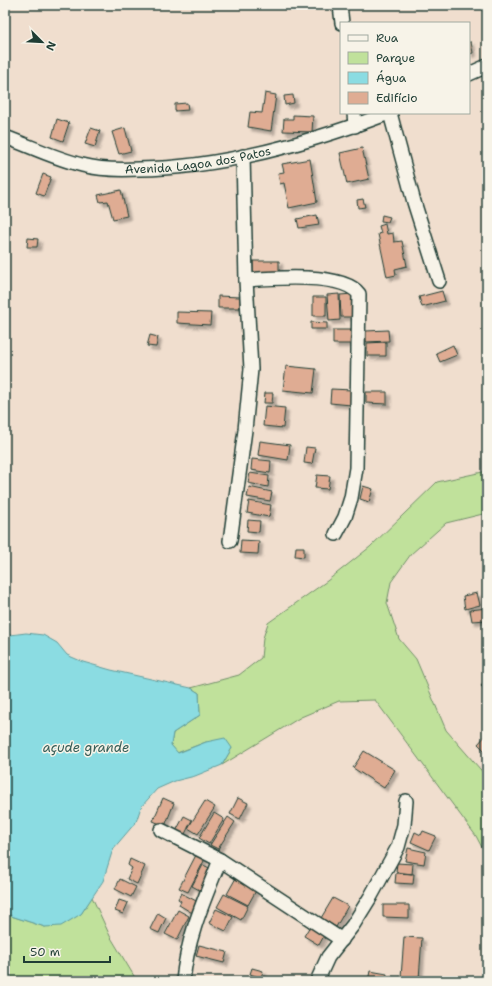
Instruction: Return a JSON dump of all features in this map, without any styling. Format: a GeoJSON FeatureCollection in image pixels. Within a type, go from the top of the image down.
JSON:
{"type":"FeatureCollection","features":[{"type":"Feature","properties":{"kind":"street"},"geometry":{"type":"LineString","coordinates":[[340,5],[342,22]]}},
{"type":"Feature","properties":{"kind":"street"},"geometry":{"type":"LineString","coordinates":[[470,74],[487,66]]}},
{"type":"Feature","properties":{"kind":"street","name":"Avenida Lagoa dos Patos"},"geometry":{"type":"LineString","coordinates":[[5,137],[82,165],[113,170],[182,167],[243,156],[354,119],[384,114]]}},
{"type":"Feature","properties":{"kind":"street"},"geometry":{"type":"LineString","coordinates":[[390,114],[410,189],[439,281]]}},
{"type":"Feature","properties":{"kind":"street"},"geometry":{"type":"LineString","coordinates":[[230,541],[245,430],[251,369],[246,280],[243,156]]}},
{"type":"Feature","properties":{"kind":"street"},"geometry":{"type":"LineString","coordinates":[[246,280],[292,277],[310,278],[349,286],[359,294],[356,468],[351,498],[345,517],[336,534]]}},
{"type":"Feature","properties":{"kind":"street"},"geometry":{"type":"LineString","coordinates":[[317,981],[328,957],[342,940],[371,896],[398,847],[404,825],[406,801]]}},
{"type":"Feature","properties":{"kind":"street"},"geometry":{"type":"LineString","coordinates":[[162,830],[220,860],[342,940]]}},
{"type":"Feature","properties":{"kind":"street"},"geometry":{"type":"LineString","coordinates":[[183,981],[185,959],[192,934],[220,860]]}},
{"type":"Feature","properties":{"kind":"green space"},"geometry":{"type":"Polygon","coordinates":[[[487,471],[487,513],[446,523],[411,554],[391,582],[387,603],[399,639],[416,659],[446,730],[487,777],[487,857],[476,836],[375,700],[339,701],[301,717],[222,765],[232,748],[206,742],[177,753],[171,745],[173,733],[200,715],[199,693],[191,688],[239,675],[261,658],[263,638],[268,623],[327,581],[370,547],[437,482],[487,471]]]}},
{"type":"Feature","properties":{"kind":"green space"},"geometry":{"type":"Polygon","coordinates":[[[92,897],[110,936],[137,981],[5,981],[5,914],[45,927],[81,914],[92,897]]]}},
{"type":"Feature","properties":{"kind":"water","name":"açude grande"},"geometry":{"type":"Polygon","coordinates":[[[26,633],[43,635],[57,643],[67,655],[83,662],[111,670],[191,688],[199,693],[200,715],[173,733],[171,745],[178,753],[206,742],[225,738],[232,748],[222,765],[195,776],[175,781],[157,789],[141,807],[136,822],[113,849],[103,881],[81,914],[61,926],[45,927],[5,914],[5,640],[10,635],[26,633]]]}},
{"type":"Feature","properties":{"kind":"building"},"geometry":{"type":"Polygon","coordinates":[[[470,42],[471,42],[473,53],[470,54],[470,42]]]}},
{"type":"Feature","properties":{"kind":"building"},"geometry":{"type":"Polygon","coordinates":[[[265,93],[276,95],[271,131],[248,127],[250,112],[262,113],[265,93]]]}},
{"type":"Feature","properties":{"kind":"building"},"geometry":{"type":"Polygon","coordinates":[[[293,95],[294,103],[285,105],[284,96],[293,95]]]}},
{"type":"Feature","properties":{"kind":"building"},"geometry":{"type":"Polygon","coordinates":[[[187,103],[188,110],[175,111],[175,104],[187,103]]]}},
{"type":"Feature","properties":{"kind":"building"},"geometry":{"type":"Polygon","coordinates":[[[293,115],[313,116],[312,132],[283,131],[284,119],[293,119],[293,115]]]}},
{"type":"Feature","properties":{"kind":"building"},"geometry":{"type":"Polygon","coordinates":[[[57,119],[69,123],[63,141],[52,137],[57,119]]]}},
{"type":"Feature","properties":{"kind":"building"},"geometry":{"type":"Polygon","coordinates":[[[91,128],[100,131],[95,147],[85,144],[91,128]]]}},
{"type":"Feature","properties":{"kind":"building"},"geometry":{"type":"Polygon","coordinates":[[[125,128],[131,151],[119,154],[112,132],[125,128]]]}},
{"type":"Feature","properties":{"kind":"building"},"geometry":{"type":"Polygon","coordinates":[[[362,148],[369,179],[347,184],[340,153],[362,148]]]}},
{"type":"Feature","properties":{"kind":"building"},"geometry":{"type":"Polygon","coordinates":[[[310,159],[317,202],[289,208],[284,183],[280,184],[278,173],[284,172],[282,164],[310,159]]]}},
{"type":"Feature","properties":{"kind":"building"},"geometry":{"type":"Polygon","coordinates":[[[43,174],[51,177],[44,196],[36,193],[43,174]]]}},
{"type":"Feature","properties":{"kind":"building"},"geometry":{"type":"Polygon","coordinates":[[[121,190],[127,216],[113,219],[108,201],[100,202],[98,195],[121,190]]]}},
{"type":"Feature","properties":{"kind":"building"},"geometry":{"type":"Polygon","coordinates":[[[363,199],[365,207],[358,208],[357,200],[363,199]]]}},
{"type":"Feature","properties":{"kind":"building"},"geometry":{"type":"Polygon","coordinates":[[[317,215],[319,225],[299,228],[297,219],[317,215]]]}},
{"type":"Feature","properties":{"kind":"building"},"geometry":{"type":"Polygon","coordinates":[[[382,215],[390,217],[388,222],[381,221],[382,215]]]}},
{"type":"Feature","properties":{"kind":"building"},"geometry":{"type":"Polygon","coordinates":[[[385,224],[387,234],[393,233],[394,242],[402,241],[407,266],[395,269],[396,275],[387,277],[378,234],[381,233],[379,226],[385,224]]]}},
{"type":"Feature","properties":{"kind":"building"},"geometry":{"type":"Polygon","coordinates":[[[28,238],[38,239],[37,247],[27,247],[28,238]]]}},
{"type":"Feature","properties":{"kind":"building"},"geometry":{"type":"Polygon","coordinates":[[[253,261],[279,261],[279,272],[253,273],[253,261]]]}},
{"type":"Feature","properties":{"kind":"building"},"geometry":{"type":"Polygon","coordinates":[[[442,291],[445,301],[422,307],[419,297],[442,291]]]}},
{"type":"Feature","properties":{"kind":"building"},"geometry":{"type":"Polygon","coordinates":[[[339,294],[340,320],[329,321],[327,295],[339,294]]]}},
{"type":"Feature","properties":{"kind":"building"},"geometry":{"type":"Polygon","coordinates":[[[352,294],[353,317],[341,317],[340,295],[352,294]]]}},
{"type":"Feature","properties":{"kind":"building"},"geometry":{"type":"Polygon","coordinates":[[[218,296],[240,297],[240,308],[218,308],[218,296]]]}},
{"type":"Feature","properties":{"kind":"building"},"geometry":{"type":"Polygon","coordinates":[[[313,297],[326,297],[326,316],[313,316],[313,297]]]}},
{"type":"Feature","properties":{"kind":"building"},"geometry":{"type":"Polygon","coordinates":[[[177,312],[211,313],[210,325],[177,323],[177,312]]]}},
{"type":"Feature","properties":{"kind":"building"},"geometry":{"type":"Polygon","coordinates":[[[311,322],[327,323],[327,329],[311,329],[311,322]]]}},
{"type":"Feature","properties":{"kind":"building"},"geometry":{"type":"Polygon","coordinates":[[[333,330],[351,330],[350,344],[333,344],[333,330]]]}},
{"type":"Feature","properties":{"kind":"building"},"geometry":{"type":"Polygon","coordinates":[[[388,330],[389,341],[366,342],[366,331],[388,330]]]}},
{"type":"Feature","properties":{"kind":"building"},"geometry":{"type":"Polygon","coordinates":[[[150,335],[158,337],[156,347],[147,346],[150,335]]]}},
{"type":"Feature","properties":{"kind":"building"},"geometry":{"type":"Polygon","coordinates":[[[386,342],[386,356],[367,356],[367,343],[386,342]]]}},
{"type":"Feature","properties":{"kind":"building"},"geometry":{"type":"Polygon","coordinates":[[[453,345],[457,355],[440,362],[436,353],[453,345]]]}},
{"type":"Feature","properties":{"kind":"building"},"geometry":{"type":"Polygon","coordinates":[[[286,366],[316,369],[313,393],[283,390],[286,366]]]}},
{"type":"Feature","properties":{"kind":"building"},"geometry":{"type":"Polygon","coordinates":[[[331,389],[352,390],[351,405],[330,403],[331,389]]]}},
{"type":"Feature","properties":{"kind":"building"},"geometry":{"type":"Polygon","coordinates":[[[366,392],[387,392],[387,404],[366,403],[366,392]]]}},
{"type":"Feature","properties":{"kind":"building"},"geometry":{"type":"Polygon","coordinates":[[[265,393],[273,393],[272,403],[264,403],[265,393]]]}},
{"type":"Feature","properties":{"kind":"building"},"geometry":{"type":"Polygon","coordinates":[[[265,406],[285,408],[283,428],[263,426],[265,406]]]}},
{"type":"Feature","properties":{"kind":"building"},"geometry":{"type":"Polygon","coordinates":[[[260,441],[290,445],[288,460],[258,455],[260,441]]]}},
{"type":"Feature","properties":{"kind":"building"},"geometry":{"type":"Polygon","coordinates":[[[306,447],[315,448],[312,464],[304,463],[306,447]]]}},
{"type":"Feature","properties":{"kind":"building"},"geometry":{"type":"Polygon","coordinates":[[[252,459],[271,461],[270,473],[251,470],[252,459]]]}},
{"type":"Feature","properties":{"kind":"building"},"geometry":{"type":"Polygon","coordinates":[[[250,473],[269,476],[268,487],[248,483],[250,473]]]}},
{"type":"Feature","properties":{"kind":"building"},"geometry":{"type":"Polygon","coordinates":[[[317,475],[330,476],[328,489],[315,488],[317,475]]]}},
{"type":"Feature","properties":{"kind":"building"},"geometry":{"type":"Polygon","coordinates":[[[363,486],[373,489],[369,502],[360,499],[363,486]]]}},
{"type":"Feature","properties":{"kind":"building"},"geometry":{"type":"Polygon","coordinates":[[[249,487],[272,492],[270,501],[247,497],[249,487]]]}},
{"type":"Feature","properties":{"kind":"building"},"geometry":{"type":"Polygon","coordinates":[[[249,501],[271,505],[269,517],[247,513],[249,501]]]}},
{"type":"Feature","properties":{"kind":"building"},"geometry":{"type":"Polygon","coordinates":[[[248,520],[260,521],[259,532],[247,531],[248,520]]]}},
{"type":"Feature","properties":{"kind":"building"},"geometry":{"type":"Polygon","coordinates":[[[241,540],[259,541],[258,554],[240,553],[241,540]]]}},
{"type":"Feature","properties":{"kind":"building"},"geometry":{"type":"Polygon","coordinates":[[[296,547],[304,547],[304,557],[295,556],[296,547]]]}},
{"type":"Feature","properties":{"kind":"building"},"geometry":{"type":"Polygon","coordinates":[[[477,593],[480,605],[465,609],[463,596],[477,593]]]}},
{"type":"Feature","properties":{"kind":"building"},"geometry":{"type":"Polygon","coordinates":[[[487,608],[487,620],[472,621],[470,610],[487,608]]]}},
{"type":"Feature","properties":{"kind":"building"},"geometry":{"type":"Polygon","coordinates":[[[487,679],[487,691],[481,686],[487,679]]]}},
{"type":"Feature","properties":{"kind":"building"},"geometry":{"type":"Polygon","coordinates":[[[487,734],[487,753],[478,744],[487,734]]]}},
{"type":"Feature","properties":{"kind":"building"},"geometry":{"type":"Polygon","coordinates":[[[364,751],[395,770],[384,788],[353,768],[364,751]]]}},
{"type":"Feature","properties":{"kind":"building"},"geometry":{"type":"Polygon","coordinates":[[[163,798],[174,803],[165,826],[153,821],[163,798]]]}},
{"type":"Feature","properties":{"kind":"building"},"geometry":{"type":"Polygon","coordinates":[[[238,798],[248,803],[240,819],[230,814],[238,798]]]}},
{"type":"Feature","properties":{"kind":"building"},"geometry":{"type":"Polygon","coordinates":[[[205,801],[215,807],[198,834],[188,828],[205,801]]]}},
{"type":"Feature","properties":{"kind":"building"},"geometry":{"type":"Polygon","coordinates":[[[214,813],[224,819],[209,844],[199,838],[214,813]]]}},
{"type":"Feature","properties":{"kind":"building"},"geometry":{"type":"Polygon","coordinates":[[[184,816],[192,820],[183,838],[175,833],[184,816]]]}},
{"type":"Feature","properties":{"kind":"building"},"geometry":{"type":"Polygon","coordinates":[[[228,817],[235,822],[218,849],[210,845],[228,817]]]}},
{"type":"Feature","properties":{"kind":"building"},"geometry":{"type":"Polygon","coordinates":[[[423,831],[436,836],[429,850],[411,842],[415,832],[421,835],[423,831]]]}},
{"type":"Feature","properties":{"kind":"building"},"geometry":{"type":"Polygon","coordinates":[[[408,848],[426,852],[424,864],[405,861],[408,848]]]}},
{"type":"Feature","properties":{"kind":"building"},"geometry":{"type":"Polygon","coordinates":[[[196,855],[205,859],[188,892],[179,888],[196,855]]]}},
{"type":"Feature","properties":{"kind":"building"},"geometry":{"type":"Polygon","coordinates":[[[130,859],[145,866],[137,884],[127,879],[132,868],[128,865],[130,859]]]}},
{"type":"Feature","properties":{"kind":"building"},"geometry":{"type":"Polygon","coordinates":[[[397,863],[413,864],[412,874],[396,872],[397,863]]]}},
{"type":"Feature","properties":{"kind":"building"},"geometry":{"type":"Polygon","coordinates":[[[203,865],[214,870],[203,892],[192,886],[203,865]]]}},
{"type":"Feature","properties":{"kind":"building"},"geometry":{"type":"Polygon","coordinates":[[[396,873],[414,874],[413,884],[395,883],[396,873]]]}},
{"type":"Feature","properties":{"kind":"building"},"geometry":{"type":"Polygon","coordinates":[[[237,876],[258,887],[248,905],[227,894],[237,876]]]}},
{"type":"Feature","properties":{"kind":"building"},"geometry":{"type":"Polygon","coordinates":[[[120,879],[136,887],[131,897],[115,889],[120,879]]]}},
{"type":"Feature","properties":{"kind":"building"},"geometry":{"type":"Polygon","coordinates":[[[181,893],[200,903],[194,914],[179,905],[181,901],[178,899],[181,893]]]}},
{"type":"Feature","properties":{"kind":"building"},"geometry":{"type":"Polygon","coordinates":[[[224,894],[248,906],[241,920],[217,907],[224,894]]]}},
{"type":"Feature","properties":{"kind":"building"},"geometry":{"type":"Polygon","coordinates":[[[333,898],[348,906],[336,927],[321,918],[333,898]]]}},
{"type":"Feature","properties":{"kind":"building"},"geometry":{"type":"Polygon","coordinates":[[[119,900],[128,903],[123,914],[115,911],[119,900]]]}},
{"type":"Feature","properties":{"kind":"building"},"geometry":{"type":"Polygon","coordinates":[[[383,905],[409,905],[409,918],[383,917],[383,905]]]}},
{"type":"Feature","properties":{"kind":"building"},"geometry":{"type":"Polygon","coordinates":[[[216,909],[233,917],[226,931],[209,923],[216,909]]]}},
{"type":"Feature","properties":{"kind":"building"},"geometry":{"type":"Polygon","coordinates":[[[178,910],[189,916],[177,940],[165,934],[178,910]]]}},
{"type":"Feature","properties":{"kind":"building"},"geometry":{"type":"Polygon","coordinates":[[[158,913],[166,918],[159,933],[150,929],[158,913]]]}},
{"type":"Feature","properties":{"kind":"building"},"geometry":{"type":"Polygon","coordinates":[[[310,926],[325,934],[319,945],[304,936],[310,926]]]}},
{"type":"Feature","properties":{"kind":"building"},"geometry":{"type":"Polygon","coordinates":[[[404,937],[422,938],[419,979],[401,977],[404,937]]]}},
{"type":"Feature","properties":{"kind":"building"},"geometry":{"type":"Polygon","coordinates":[[[199,945],[227,952],[224,963],[196,956],[199,945]]]}},
{"type":"Feature","properties":{"kind":"building"},"geometry":{"type":"Polygon","coordinates":[[[252,968],[263,971],[261,978],[250,974],[252,968]]]}},
{"type":"Feature","properties":{"kind":"building"},"geometry":{"type":"Polygon","coordinates":[[[370,971],[387,974],[386,981],[368,981],[370,971]]]}},
{"type":"Feature","properties":{"kind":"building"},"geometry":{"type":"Polygon","coordinates":[[[390,977],[400,978],[400,981],[390,981],[390,977]]]}}]}
